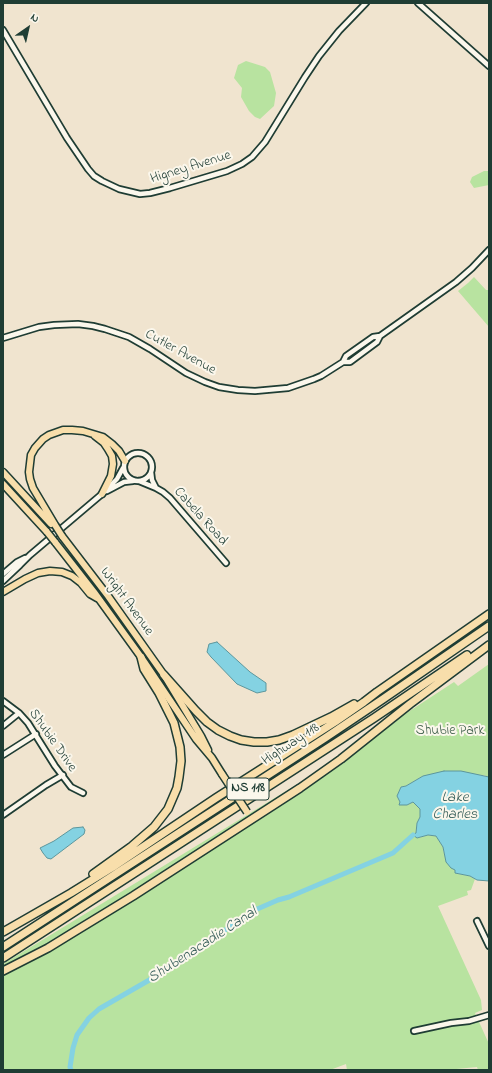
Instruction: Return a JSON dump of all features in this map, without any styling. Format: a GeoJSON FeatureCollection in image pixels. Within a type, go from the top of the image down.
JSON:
{"type":"FeatureCollection","features":[{"type":"Feature","properties":{"kind":"highway"},"geometry":{"type":"LineString","coordinates":[[3,932],[113,867],[210,801],[364,702],[489,614]]}},
{"type":"Feature","properties":{"kind":"highway","name":"Highway 118"},"geometry":{"type":"LineString","coordinates":[[3,948],[378,703],[489,626]]}},
{"type":"Feature","properties":{"kind":"highway","name":"Highway 118"},"geometry":{"type":"LineString","coordinates":[[3,958],[374,718],[489,640]]}},
{"type":"Feature","properties":{"kind":"highway"},"geometry":{"type":"LineString","coordinates":[[3,971],[48,948],[133,896],[300,788],[326,770],[489,645]]}},
{"type":"Feature","properties":{"kind":"highway"},"geometry":{"type":"LineString","coordinates":[[54,902],[132,846],[154,828],[168,809],[177,788],[181,761],[178,735],[170,713],[144,669],[141,657]]}},
{"type":"Feature","properties":{"kind":"highway"},"geometry":{"type":"LineString","coordinates":[[164,675],[207,722],[230,736],[241,740],[254,742],[279,740],[293,735],[378,692]]}},
{"type":"Feature","properties":{"kind":"main road"},"geometry":{"type":"LineString","coordinates":[[54,526],[33,488],[29,472],[31,455],[43,439],[63,430],[92,433],[112,444],[119,451],[125,461]]}},
{"type":"Feature","properties":{"kind":"main road"},"geometry":{"type":"LineString","coordinates":[[92,433],[104,443],[112,456],[112,472],[102,494]]}},
{"type":"Feature","properties":{"kind":"main road","name":"Wright Avenue"},"geometry":{"type":"LineString","coordinates":[[3,472],[54,526],[108,596],[164,675],[201,736],[212,758],[251,819]]}},
{"type":"Feature","properties":{"kind":"main road","name":"Wright Avenue"},"geometry":{"type":"LineString","coordinates":[[3,484],[47,532],[101,601],[196,739],[212,758]]}},
{"type":"Feature","properties":{"kind":"main road"},"geometry":{"type":"LineString","coordinates":[[3,592],[38,573],[50,571],[62,572],[72,576],[81,583],[90,594],[101,601]]}},
{"type":"Feature","properties":{"kind":"street","name":"Higney Avenue"},"geometry":{"type":"LineString","coordinates":[[3,30],[67,138],[88,169],[94,176],[119,190],[140,194],[170,188],[227,171],[242,164],[252,156],[266,142],[319,56],[339,31],[366,3]]}},
{"type":"Feature","properties":{"kind":"street"},"geometry":{"type":"LineString","coordinates":[[418,3],[489,66]]}},
{"type":"Feature","properties":{"kind":"street","name":"Cutler Avenue"},"geometry":{"type":"LineString","coordinates":[[3,338],[39,327],[54,325],[78,324],[93,326],[129,337],[186,373],[219,387],[254,391],[288,388],[321,376],[343,362],[346,356],[373,337],[380,336],[456,282],[489,250]]}},
{"type":"Feature","properties":{"kind":"street"},"geometry":{"type":"LineString","coordinates":[[3,581],[30,555],[102,494],[118,478],[127,457],[135,453],[144,454],[151,461],[151,472],[146,478],[139,482],[124,482],[102,494]]}},
{"type":"Feature","properties":{"kind":"street"},"geometry":{"type":"LineString","coordinates":[[123,468],[125,474],[133,481]]}},
{"type":"Feature","properties":{"kind":"street","name":"Cabela Road"},"geometry":{"type":"LineString","coordinates":[[151,472],[152,480],[156,488]]}},
{"type":"Feature","properties":{"kind":"street","name":"Cabela Road"},"geometry":{"type":"LineString","coordinates":[[139,482],[156,488],[170,498],[226,563]]}},
{"type":"Feature","properties":{"kind":"street"},"geometry":{"type":"LineString","coordinates":[[3,574],[17,562],[30,555]]}},
{"type":"Feature","properties":{"kind":"street","name":"Shubie Drive"},"geometry":{"type":"LineString","coordinates":[[3,701],[19,713],[36,734],[71,788],[83,793]]}},
{"type":"Feature","properties":{"kind":"street"},"geometry":{"type":"LineString","coordinates":[[3,726],[19,713]]}},
{"type":"Feature","properties":{"kind":"street"},"geometry":{"type":"LineString","coordinates":[[3,755],[36,734]]}},
{"type":"Feature","properties":{"kind":"street"},"geometry":{"type":"LineString","coordinates":[[3,815],[62,775]]}},
{"type":"Feature","properties":{"kind":"street"},"geometry":{"type":"LineString","coordinates":[[477,921],[489,946]]}},
{"type":"Feature","properties":{"kind":"street"},"geometry":{"type":"LineString","coordinates":[[414,1031],[489,1015]]}},
{"type":"Feature","properties":{"kind":"green space"},"geometry":{"type":"Polygon","coordinates":[[[246,61],[265,67],[270,72],[276,93],[274,106],[260,119],[255,117],[249,111],[241,97],[242,88],[234,78],[238,65],[246,61]]]}},
{"type":"Feature","properties":{"kind":"green space"},"geometry":{"type":"Polygon","coordinates":[[[484,171],[489,171],[489,185],[474,188],[470,182],[472,177],[484,171]]]}},
{"type":"Feature","properties":{"kind":"green space"},"geometry":{"type":"Polygon","coordinates":[[[474,277],[486,290],[489,290],[489,327],[458,291],[474,277]]]}},
{"type":"Feature","properties":{"kind":"green space","name":"Shubie Park"},"geometry":{"type":"Polygon","coordinates":[[[489,664],[489,777],[483,775],[423,776],[406,786],[401,787],[397,796],[400,802],[407,805],[413,802],[420,809],[420,817],[417,823],[416,833],[414,835],[418,838],[428,835],[436,836],[443,847],[444,853],[457,873],[470,876],[475,879],[471,890],[467,891],[468,895],[438,906],[481,1000],[482,1010],[475,1013],[489,1044],[489,1070],[478,1070],[477,1067],[446,1070],[347,1070],[346,1064],[330,1070],[3,1070],[3,964],[314,774],[392,723],[393,724],[402,716],[454,682],[458,686],[489,664]]]}},
{"type":"Feature","properties":{"kind":"water"},"geometry":{"type":"Polygon","coordinates":[[[217,642],[250,672],[266,683],[266,691],[257,693],[237,684],[207,652],[209,644],[217,642]]]}},
{"type":"Feature","properties":{"kind":"water","name":"Lake Charles"},"geometry":{"type":"Polygon","coordinates":[[[444,771],[461,771],[489,777],[489,881],[477,880],[470,876],[455,873],[455,870],[446,862],[443,847],[436,836],[428,835],[417,838],[413,835],[416,833],[417,823],[420,817],[420,809],[413,802],[407,805],[399,805],[400,802],[397,796],[401,787],[406,786],[423,776],[444,771]]]}},
{"type":"Feature","properties":{"kind":"water"},"geometry":{"type":"Polygon","coordinates":[[[83,827],[85,830],[84,834],[51,859],[47,858],[40,848],[54,841],[73,828],[83,827]]]}},
{"type":"Feature","properties":{"kind":"waterway","name":"Shubenacadie Canal"},"geometry":{"type":"LineString","coordinates":[[71,1070],[70,1067],[73,1048],[77,1035],[89,1018],[99,1009],[158,975],[255,910],[393,853],[413,835]]}}]}
